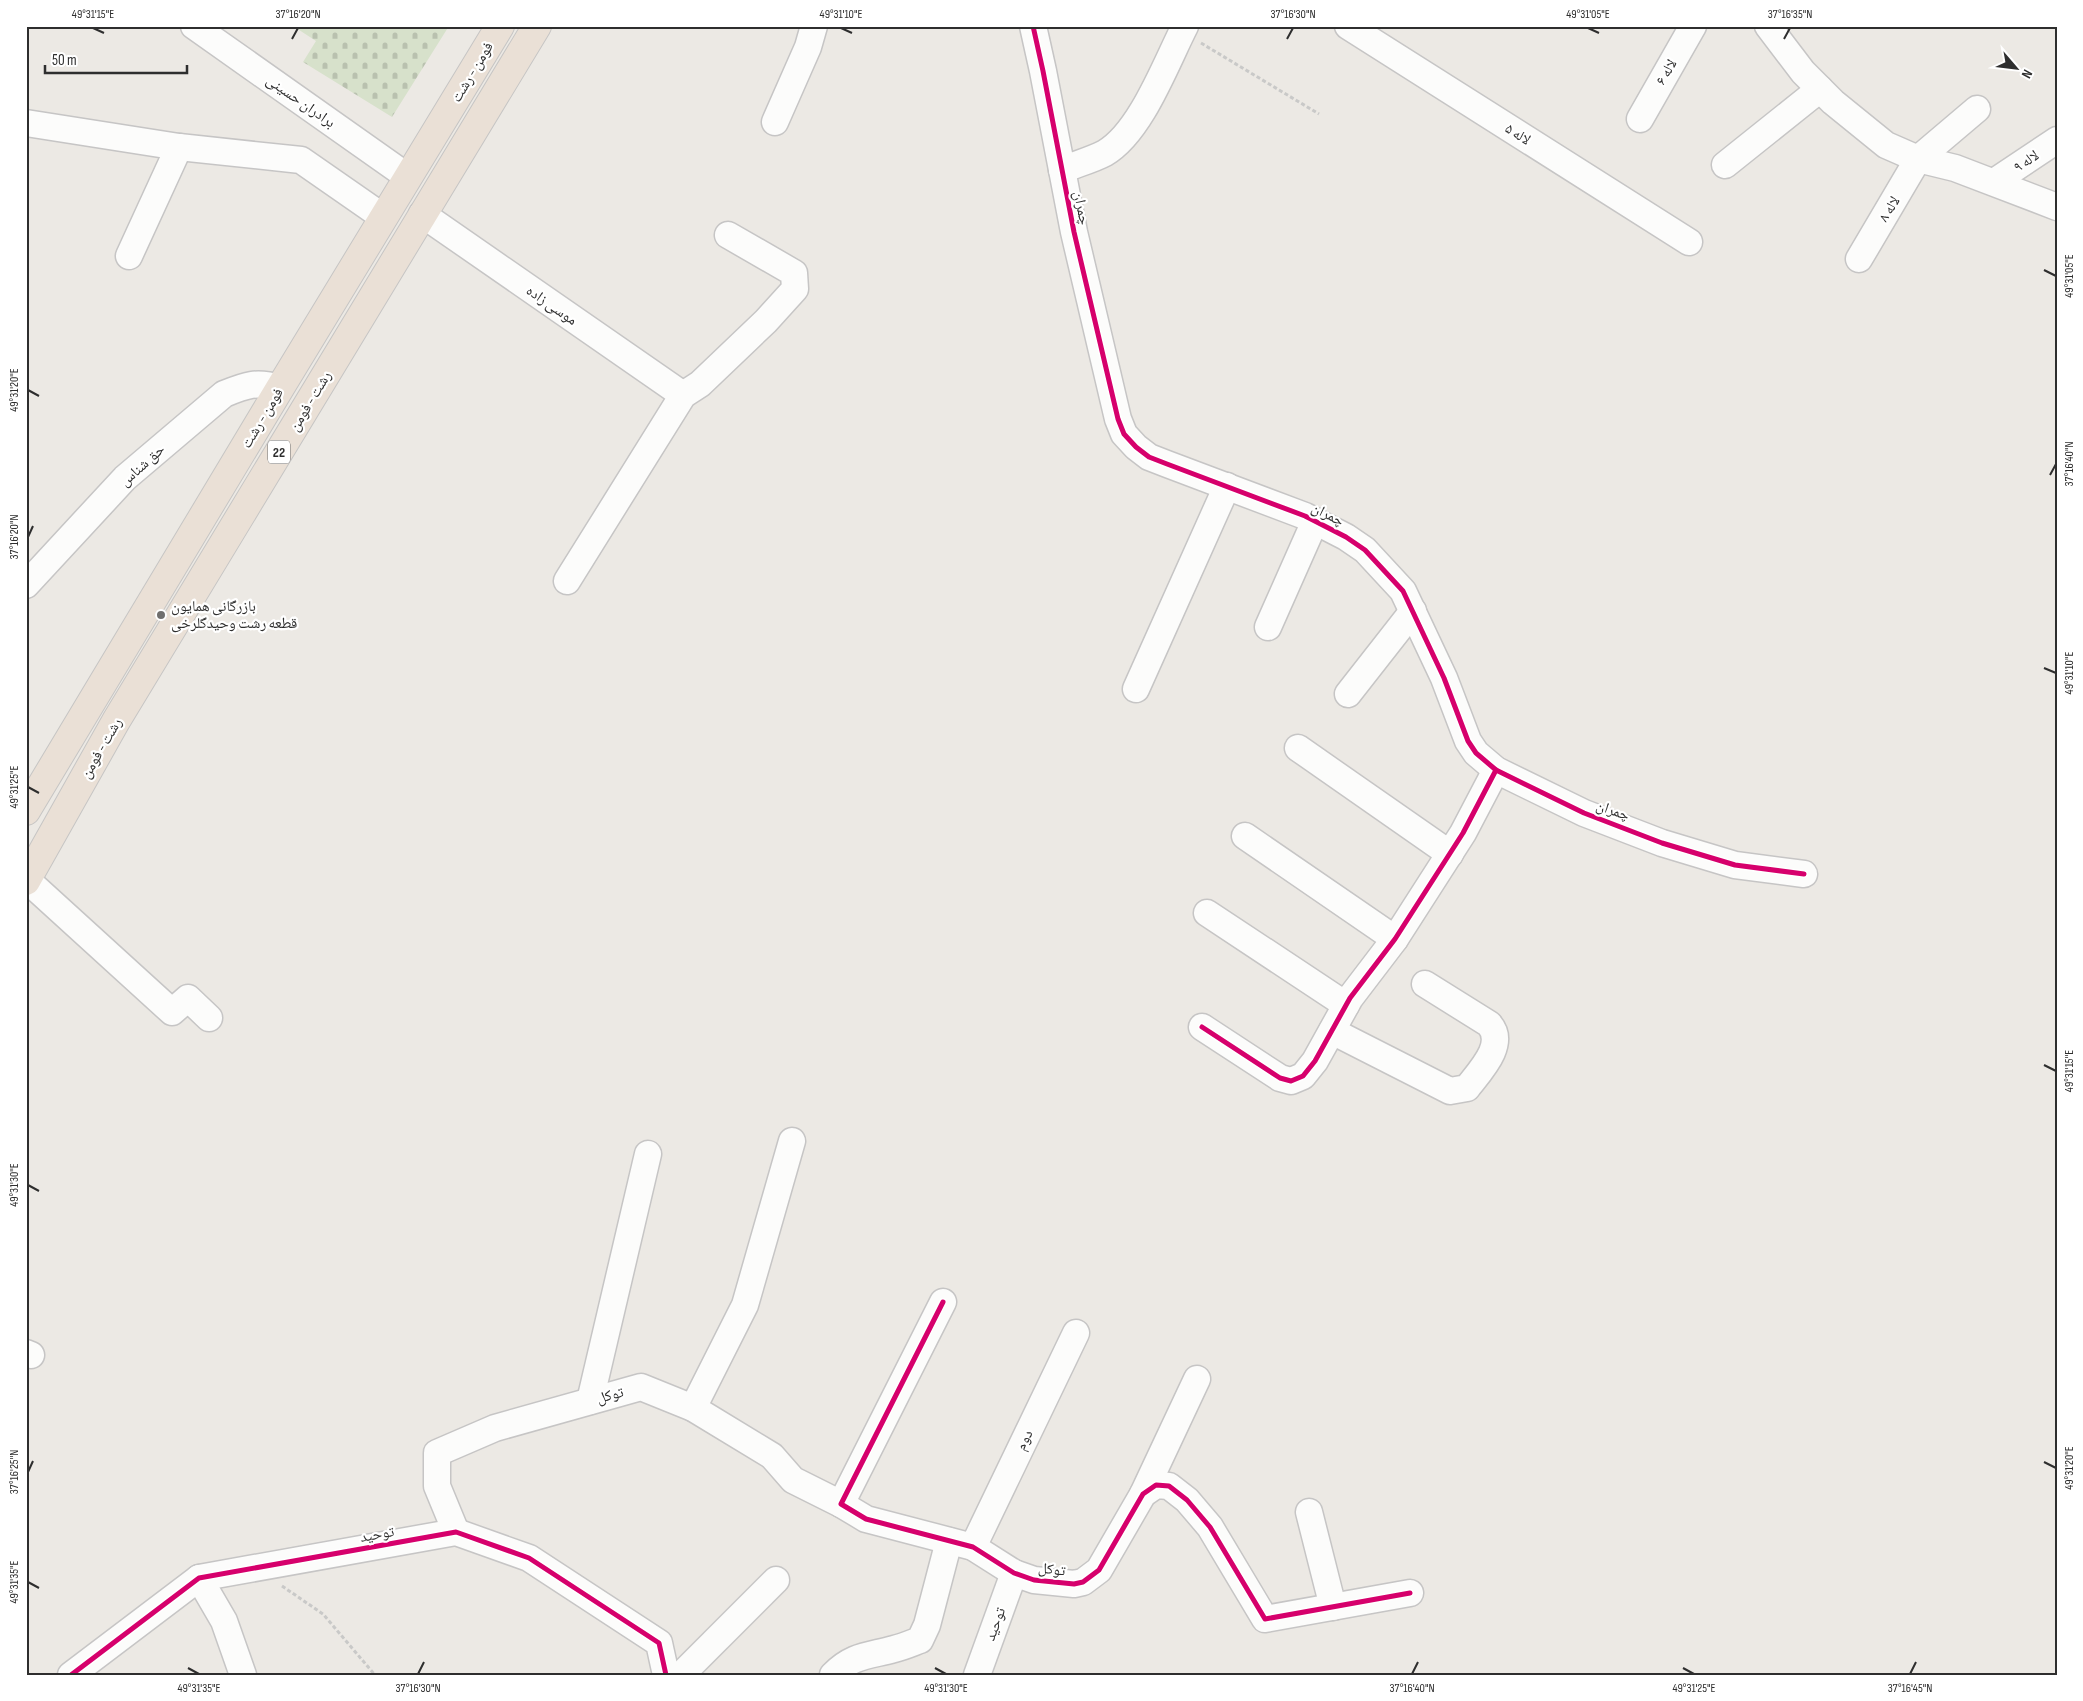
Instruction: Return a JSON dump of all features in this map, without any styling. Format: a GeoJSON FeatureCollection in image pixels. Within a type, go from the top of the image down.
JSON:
{"type":"FeatureCollection","features":[{"type":"Feature","properties":{"kind":"highway","name":"فومن - رشت"},"geometry":{"type":"LineString","coordinates":[[26,811],[500,26]]}},
{"type":"Feature","properties":{"kind":"highway","name":"رشت - فومن"},"geometry":{"type":"LineString","coordinates":[[26,881],[116,721],[537,26]]}},
{"type":"Feature","properties":{"kind":"street","name":"برادران حسینی"},"geometry":{"type":"LineString","coordinates":[[194,26],[227,35],[408,177]]}},
{"type":"Feature","properties":{"kind":"street"},"geometry":{"type":"LineString","coordinates":[[775,122],[808,47],[814,26]]}},
{"type":"Feature","properties":{"kind":"street","name":"لاله ۵"},"geometry":{"type":"LineString","coordinates":[[1348,26],[1689,242]]}},
{"type":"Feature","properties":{"kind":"street","name":"لاله ۶"},"geometry":{"type":"LineString","coordinates":[[1640,119],[1693,26]]}},
{"type":"Feature","properties":{"kind":"street"},"geometry":{"type":"LineString","coordinates":[[1769,27],[1784,50],[1820,89],[1833,102],[1886,145],[1918,159],[1955,168],[2057,207]]}},
{"type":"Feature","properties":{"kind":"street","name":"چمران"},"geometry":{"type":"LineString","coordinates":[[1035,28],[1074,232],[1118,419],[1124,434],[1136,447],[1149,456],[1316,521],[1346,537],[1365,550],[1403,591],[1444,678],[1468,741],[1476,753],[1496,770],[1584,814],[1662,843],[1735,865],[1804,874]]}},
{"type":"Feature","properties":{"kind":"street"},"geometry":{"type":"LineString","coordinates":[[1062,170],[1105,153],[1119,142],[1140,116],[1183,29]]}},
{"type":"Feature","properties":{"kind":"street"},"geometry":{"type":"LineString","coordinates":[[1725,165],[1820,89]]}},
{"type":"Feature","properties":{"kind":"street","name":"لاله ۸"},"geometry":{"type":"LineString","coordinates":[[1859,259],[1918,159],[1978,109]]}},
{"type":"Feature","properties":{"kind":"street"},"geometry":{"type":"LineString","coordinates":[[26,123],[178,148],[301,160],[383,217]]}},
{"type":"Feature","properties":{"kind":"street","name":"لاله ۹"},"geometry":{"type":"LineString","coordinates":[[1994,182],[2057,140]]}},
{"type":"Feature","properties":{"kind":"street"},"geometry":{"type":"LineString","coordinates":[[129,256],[178,148]]}},
{"type":"Feature","properties":{"kind":"street","name":"موسی زاده"},"geometry":{"type":"LineString","coordinates":[[422,214],[683,395]]}},
{"type":"Feature","properties":{"kind":"street"},"geometry":{"type":"LineString","coordinates":[[567,581],[683,395],[700,384],[766,322],[795,288],[794,273],[728,235]]}},
{"type":"Feature","properties":{"kind":"street","name":"حق شناس"},"geometry":{"type":"LineString","coordinates":[[26,585],[125,478],[224,394],[242,386],[263,383],[280,388]]}},
{"type":"Feature","properties":{"kind":"street"},"geometry":{"type":"LineString","coordinates":[[1136,689],[1227,486]]}},
{"type":"Feature","properties":{"kind":"street"},"geometry":{"type":"LineString","coordinates":[[1268,626],[1316,521]]}},
{"type":"Feature","properties":{"kind":"street"},"geometry":{"type":"LineString","coordinates":[[1348,694],[1413,612]]}},
{"type":"Feature","properties":{"kind":"street"},"geometry":{"type":"LineString","coordinates":[[1298,748],[1450,854]]}},
{"type":"Feature","properties":{"kind":"street"},"geometry":{"type":"LineString","coordinates":[[1202,1027],[1280,1078],[1291,1081],[1303,1076],[1315,1061],[1346,1005],[1395,939],[1464,833],[1496,770]]}},
{"type":"Feature","properties":{"kind":"street"},"geometry":{"type":"LineString","coordinates":[[1246,836],[1395,939]]}},
{"type":"Feature","properties":{"kind":"street"},"geometry":{"type":"LineString","coordinates":[[26,881],[172,1012],[188,998],[209,1018]]}},
{"type":"Feature","properties":{"kind":"street"},"geometry":{"type":"LineString","coordinates":[[1207,913],[1346,1005]]}},
{"type":"Feature","properties":{"kind":"street"},"geometry":{"type":"LineString","coordinates":[[1332,1031],[1450,1091],[1467,1088],[1484,1067],[1496,1043],[1495,1031],[1489,1024],[1425,984]]}},
{"type":"Feature","properties":{"kind":"street"},"geometry":{"type":"LineString","coordinates":[[692,1408],[744,1305],[792,1141]]}},
{"type":"Feature","properties":{"kind":"street"},"geometry":{"type":"LineString","coordinates":[[590,1401],[648,1154]]}},
{"type":"Feature","properties":{"kind":"street"},"geometry":{"type":"LineString","coordinates":[[841,1504],[943,1302]]}},
{"type":"Feature","properties":{"kind":"street","name":"دوم"},"geometry":{"type":"LineString","coordinates":[[833,1675],[842,1666],[861,1656],[895,1649],[920,1640],[961,1544],[1076,1333]]}},
{"type":"Feature","properties":{"kind":"street","name":"توکل"},"geometry":{"type":"LineString","coordinates":[[456,1532],[437,1486],[437,1452],[496,1428],[641,1387],[692,1408],[772,1456],[793,1480],[866,1519],[961,1544],[1014,1573],[1034,1580],[1074,1584],[1082,1582],[1099,1570],[1143,1494],[1197,1379]]}},
{"type":"Feature","properties":{"kind":"street"},"geometry":{"type":"LineString","coordinates":[[1143,1494],[1156,1485],[1169,1486],[1186,1500],[1210,1527],[1265,1620],[1410,1593]]}},
{"type":"Feature","properties":{"kind":"street"},"geometry":{"type":"LineString","coordinates":[[1309,1512],[1333,1607]]}},
{"type":"Feature","properties":{"kind":"street","name":"توحید"},"geometry":{"type":"LineString","coordinates":[[71,1675],[199,1578],[456,1532],[529,1558],[659,1643],[684,1673]]}},
{"type":"Feature","properties":{"kind":"street","name":"توحید"},"geometry":{"type":"LineString","coordinates":[[976,1675],[1014,1573]]}},
{"type":"Feature","properties":{"kind":"street"},"geometry":{"type":"LineString","coordinates":[[199,1578],[224,1621],[243,1675]]}},
{"type":"Feature","properties":{"kind":"street"},"geometry":{"type":"LineString","coordinates":[[684,1673],[776,1580]]}},
{"type":"Feature","properties":{"kind":"path"},"geometry":{"type":"LineString","coordinates":[[1183,29],[1319,114]]}},
{"type":"Feature","properties":{"kind":"path"},"geometry":{"type":"LineString","coordinates":[[256,1568],[323,1614],[375,1675]]}},
{"type":"Feature","properties":{"kind":"green space"},"geometry":{"type":"Polygon","coordinates":[[[293,26],[449,26],[392,117],[303,62],[316,41],[293,26]]]}},
{"type":"Feature","properties":{"kind":"cycle path"},"geometry":{"type":"LineString","coordinates":[[1033,26],[1074,232],[1118,419],[1124,434],[1149,457],[1305,516],[1346,537],[1365,550],[1403,591],[1444,678],[1468,741],[1476,753],[1496,770],[1584,813],[1662,843],[1735,865],[1804,874]]}},
{"type":"Feature","properties":{"kind":"cycle path"},"geometry":{"type":"LineString","coordinates":[[1202,1027],[1280,1078],[1291,1081],[1303,1076],[1315,1061],[1350,998],[1395,939],[1463,833],[1496,770]]}},
{"type":"Feature","properties":{"kind":"cycle path"},"geometry":{"type":"LineString","coordinates":[[943,1302],[841,1504],[866,1519],[973,1547],[1014,1573],[1034,1580],[1074,1584],[1083,1582],[1099,1570],[1143,1494],[1156,1485],[1169,1486],[1187,1500],[1210,1527],[1265,1619],[1410,1593]]}},
{"type":"Feature","properties":{"kind":"cycle path"},"geometry":{"type":"LineString","coordinates":[[71,1675],[199,1578],[456,1532],[529,1558],[659,1643],[666,1675]]}},
{"type":"Feature","properties":{"kind":"place","name":"بازرگانی همایون قطعه رشت وحیدگلرخی"},"geometry":{"type":"Point","coordinates":[161,615]}}]}
